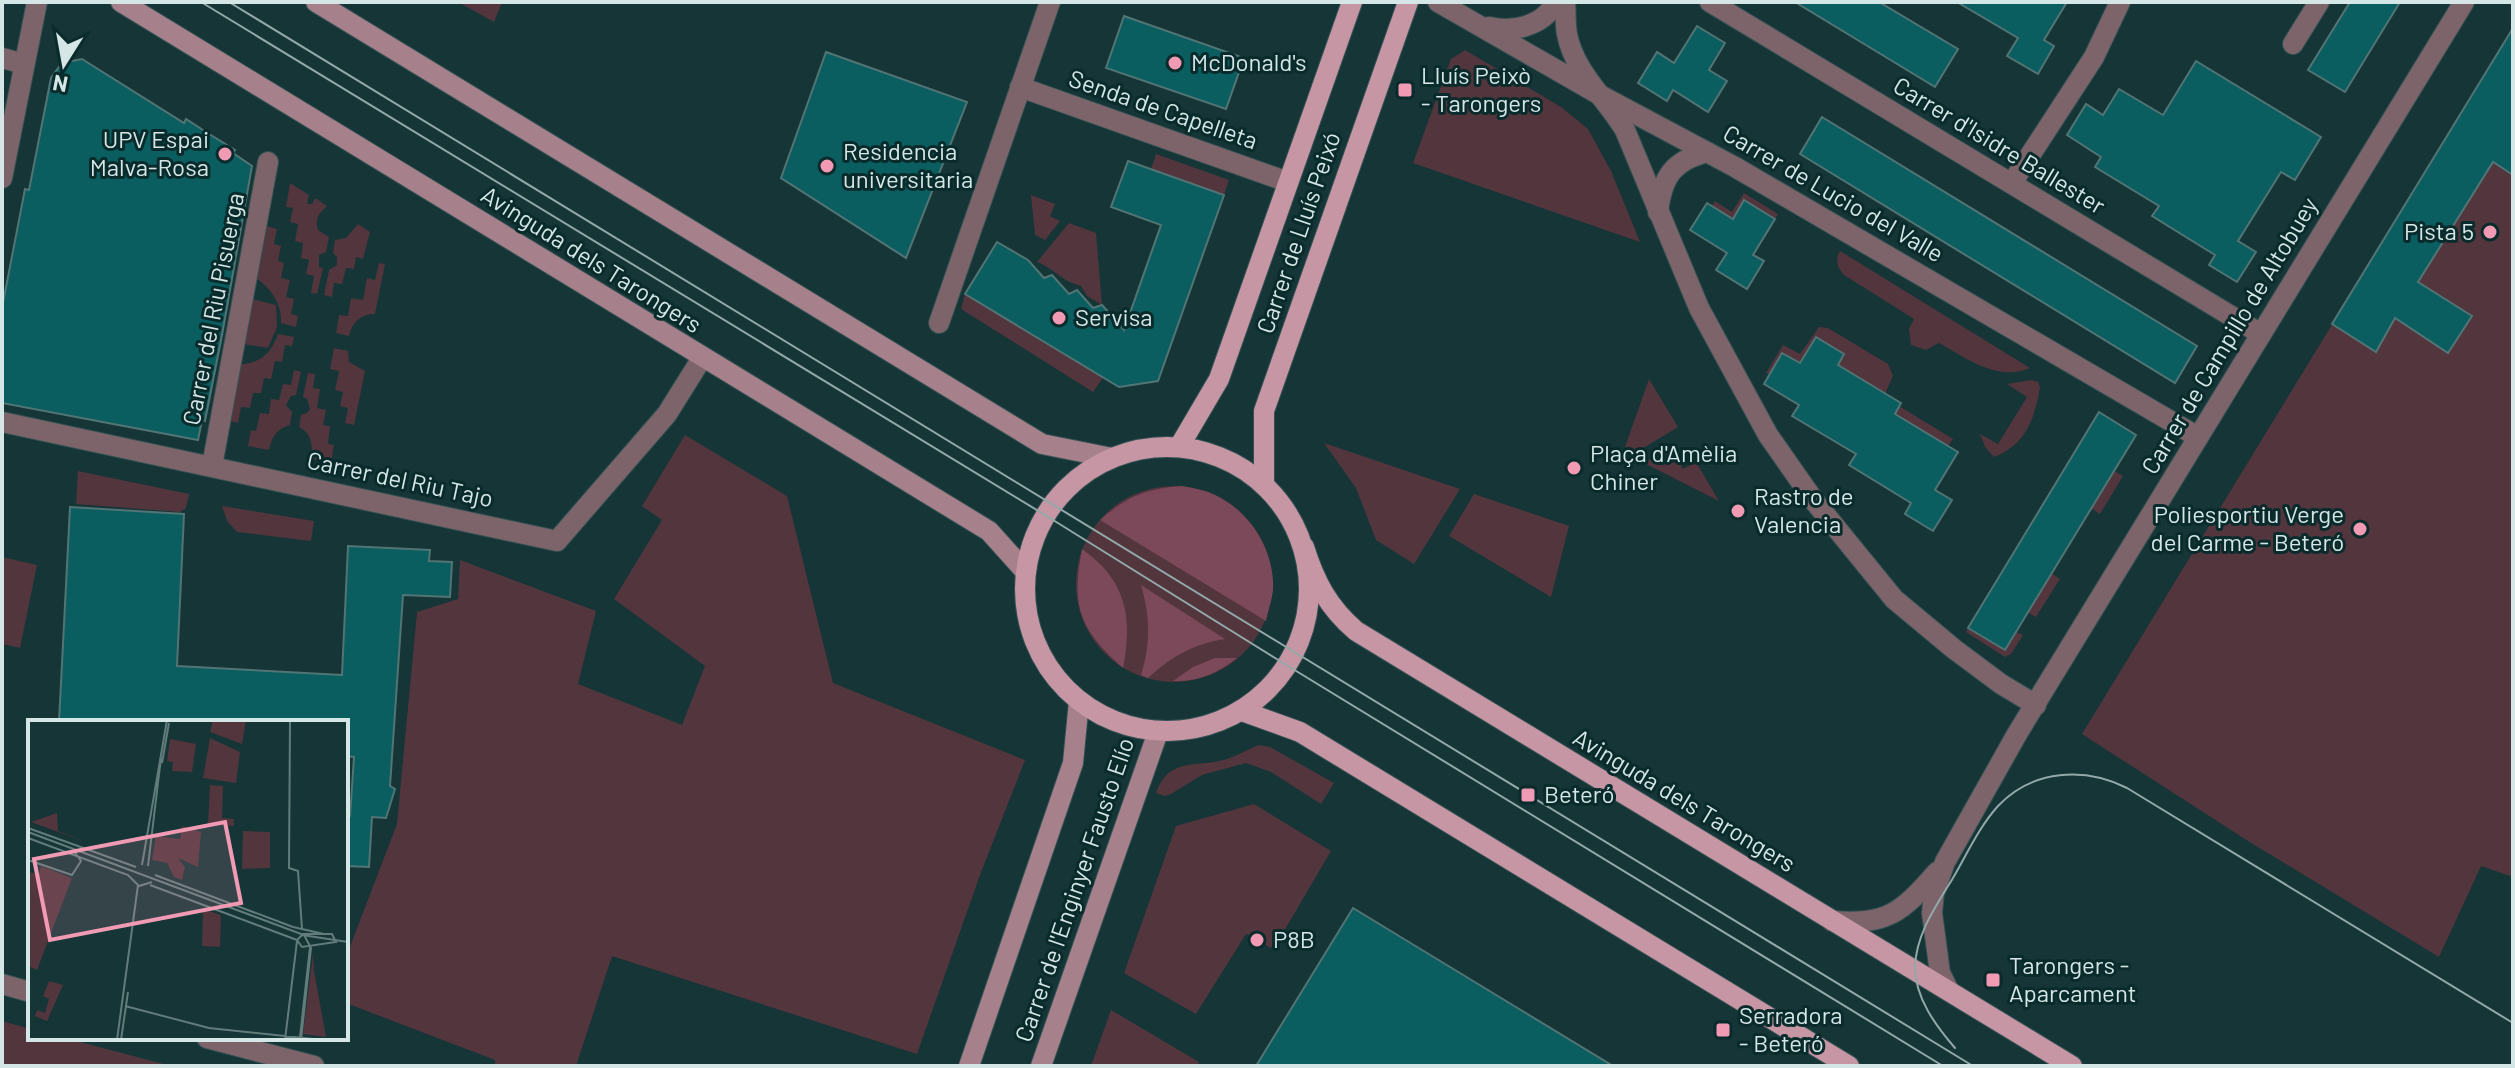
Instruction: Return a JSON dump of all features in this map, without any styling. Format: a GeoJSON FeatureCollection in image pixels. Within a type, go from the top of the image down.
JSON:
{"type":"FeatureCollection","features":[{"type":"Feature","properties":{"kind":"main road","name":"Avinguda dels Tarongers"},"geometry":{"type":"LineString","coordinates":[[121,2],[989,531],[1025,571]]}},
{"type":"Feature","properties":{"kind":"main road"},"geometry":{"type":"LineString","coordinates":[[316,2],[1042,444],[1112,458]]}},
{"type":"Feature","properties":{"kind":"main road","name":"Carrer de Lluís Peixó"},"geometry":{"type":"LineString","coordinates":[[1179,447],[1219,379],[1352,2]]}},
{"type":"Feature","properties":{"kind":"main road","name":"Carrer de Lluís Peixó"},"geometry":{"type":"LineString","coordinates":[[1264,485],[1264,411],[1408,2]]}},
{"type":"Feature","properties":{"kind":"main road"},"geometry":{"type":"LineString","coordinates":[[1179,447],[1224,459],[1245,470],[1281,503],[1304,547],[1309,596],[1305,625],[1295,652],[1267,691],[1242,711],[1201,728],[1158,732],[1116,722],[1079,701],[1058,681],[1041,657],[1030,630],[1025,601],[1025,571],[1032,542],[1052,505],[1079,478],[1112,458],[1133,451],[1179,447]]}},
{"type":"Feature","properties":{"kind":"main road","name":"Avinguda dels Tarongers"},"geometry":{"type":"LineString","coordinates":[[1304,547],[1314,580],[1327,601],[1356,631],[2072,1066]]}},
{"type":"Feature","properties":{"kind":"main road","name":"Carrer de l'Enginyer Fausto Elío"},"geometry":{"type":"LineString","coordinates":[[969,1066],[1073,763],[1079,701]]}},
{"type":"Feature","properties":{"kind":"main road"},"geometry":{"type":"LineString","coordinates":[[1242,711],[1300,732],[1849,1066]]}},
{"type":"Feature","properties":{"kind":"main road","name":"Carrer de l'Enginyer Fausto Elío"},"geometry":{"type":"LineString","coordinates":[[1041,1066],[1158,732]]}},
{"type":"Feature","properties":{"kind":"street"},"geometry":{"type":"LineString","coordinates":[[2,178],[37,2]]}},
{"type":"Feature","properties":{"kind":"street"},"geometry":{"type":"LineString","coordinates":[[939,323],[1050,2]]}},
{"type":"Feature","properties":{"kind":"street","name":"Carrer de Lucio del Valle"},"geometry":{"type":"LineString","coordinates":[[1438,2],[1707,152],[2198,437]]}},
{"type":"Feature","properties":{"kind":"street"},"geometry":{"type":"LineString","coordinates":[[1470,21],[1492,28],[1517,29],[1540,20],[1556,2]]}},
{"type":"Feature","properties":{"kind":"street"},"geometry":{"type":"LineString","coordinates":[[1565,2],[1571,48],[1589,80],[1625,130],[1699,308],[1768,435],[1815,502],[1894,599],[1954,649],[2036,705]]}},
{"type":"Feature","properties":{"kind":"street","name":"Carrer d'Isidre Ballester"},"geometry":{"type":"LineString","coordinates":[[1710,2],[2261,334]]}},
{"type":"Feature","properties":{"kind":"street"},"geometry":{"type":"LineString","coordinates":[[2012,183],[2094,57],[2120,2]]}},
{"type":"Feature","properties":{"kind":"street"},"geometry":{"type":"LineString","coordinates":[[2293,44],[2319,2]]}},
{"type":"Feature","properties":{"kind":"street","name":"Carrer de Campillo de Altobuey"},"geometry":{"type":"LineString","coordinates":[[1949,991],[1940,973],[1932,913],[1934,893],[1945,862],[2036,705],[2464,2]]}},
{"type":"Feature","properties":{"kind":"street"},"geometry":{"type":"LineString","coordinates":[[2,58],[24,64]]}},
{"type":"Feature","properties":{"kind":"street","name":"Senda de Capelleta"},"geometry":{"type":"LineString","coordinates":[[1020,87],[1288,182]]}},
{"type":"Feature","properties":{"kind":"street"},"geometry":{"type":"LineString","coordinates":[[1658,212],[1661,188],[1672,170],[1688,157],[1707,152]]}},
{"type":"Feature","properties":{"kind":"street","name":"Carrer del Riu Pisuerga"},"geometry":{"type":"LineString","coordinates":[[212,466],[268,162]]}},
{"type":"Feature","properties":{"kind":"street","name":"Carrer del Riu Tajo"},"geometry":{"type":"LineString","coordinates":[[2,422],[557,541],[667,414],[702,358]]}},
{"type":"Feature","properties":{"kind":"street","name":"Carrer de Campillo de Altobuey"},"geometry":{"type":"LineString","coordinates":[[1832,921],[1861,923],[1886,917],[1908,905],[1945,862]]}},
{"type":"Feature","properties":{"kind":"street"},"geometry":{"type":"LineString","coordinates":[[2,984],[28,991]]}},
{"type":"Feature","properties":{"kind":"street"},"geometry":{"type":"LineString","coordinates":[[215,1040],[314,1066]]}},
{"type":"Feature","properties":{"kind":"shaded area"},"geometry":{"type":"Polygon","coordinates":[[[458,2],[502,2],[494,22],[458,2]]]}},
{"type":"Feature","properties":{"kind":"shaded area","name":"Poliesportiu Verge del Carme - Beteró"},"geometry":{"type":"Polygon","coordinates":[[[2507,38],[2513,42],[2513,877],[2481,866],[2439,957],[2248,841],[2082,734],[2507,38]]]}},
{"type":"Feature","properties":{"kind":"shaded area"},"geometry":{"type":"Polygon","coordinates":[[[1465,50],[1561,107],[1588,129],[1611,171],[1640,242],[1413,163],[1451,59],[1465,50]]]}},
{"type":"Feature","properties":{"kind":"shaded area"},"geometry":{"type":"Polygon","coordinates":[[[1156,154],[1229,180],[1224,195],[1151,169],[1156,154]]]}},
{"type":"Feature","properties":{"kind":"shaded area"},"geometry":{"type":"Polygon","coordinates":[[[290,183],[309,195],[307,204],[312,204],[315,198],[327,206],[317,220],[318,230],[329,237],[326,252],[319,255],[319,267],[323,268],[317,294],[311,293],[314,276],[306,274],[309,260],[301,258],[303,243],[295,241],[298,224],[290,222],[293,208],[286,207],[290,183]]]}},
{"type":"Feature","properties":{"kind":"shaded area"},"geometry":{"type":"Polygon","coordinates":[[[1744,193],[1778,214],[1775,219],[1745,200],[1733,219],[1712,206],[1715,201],[1732,212],[1744,193]]]}},
{"type":"Feature","properties":{"kind":"shaded area"},"geometry":{"type":"Polygon","coordinates":[[[1031,195],[1055,204],[1050,216],[1060,221],[1045,240],[1035,235],[1031,195]]]}},
{"type":"Feature","properties":{"kind":"shaded area"},"geometry":{"type":"Polygon","coordinates":[[[1069,223],[1096,233],[1102,305],[1087,296],[1081,286],[1037,262],[1069,223]]]}},
{"type":"Feature","properties":{"kind":"shaded area"},"geometry":{"type":"Polygon","coordinates":[[[358,224],[370,232],[363,259],[356,257],[354,269],[346,268],[342,284],[334,283],[332,297],[324,295],[329,270],[337,265],[337,257],[333,253],[335,240],[346,238],[358,224]]]}},
{"type":"Feature","properties":{"kind":"shaded area"},"geometry":{"type":"Polygon","coordinates":[[[266,226],[277,229],[274,244],[281,246],[278,261],[284,263],[281,278],[290,280],[286,297],[294,299],[291,314],[298,316],[296,327],[281,323],[275,298],[257,279],[266,226]]]}},
{"type":"Feature","properties":{"kind":"shaded area"},"geometry":{"type":"Polygon","coordinates":[[[1840,251],[2030,368],[2018,372],[1994,370],[1939,343],[1926,350],[1911,345],[1909,329],[1914,319],[1844,275],[1838,264],[1840,251]]]}},
{"type":"Feature","properties":{"kind":"shaded area"},"geometry":{"type":"Polygon","coordinates":[[[379,263],[385,264],[375,314],[358,320],[349,336],[336,333],[339,315],[348,316],[351,298],[363,300],[367,278],[375,280],[379,263]]]}},
{"type":"Feature","properties":{"kind":"shaded area"},"geometry":{"type":"Polygon","coordinates":[[[965,294],[1103,378],[1093,392],[961,309],[965,294]]]}},
{"type":"Feature","properties":{"kind":"shaded area"},"geometry":{"type":"Polygon","coordinates":[[[252,299],[276,305],[277,327],[268,348],[243,344],[252,299]]]}},
{"type":"Feature","properties":{"kind":"shaded area"},"geometry":{"type":"Polygon","coordinates":[[[1819,327],[1828,328],[1888,364],[1893,376],[1885,394],[1822,391],[1844,354],[1816,338],[1800,363],[1783,353],[1769,374],[1766,373],[1783,345],[1800,354],[1819,327]]]}},
{"type":"Feature","properties":{"kind":"shaded area"},"geometry":{"type":"Polygon","coordinates":[[[278,334],[294,337],[292,346],[285,345],[282,362],[275,361],[271,379],[264,378],[261,393],[253,393],[250,408],[241,407],[238,423],[229,421],[240,364],[254,362],[264,356],[278,334]]]}},
{"type":"Feature","properties":{"kind":"shaded area"},"geometry":{"type":"Polygon","coordinates":[[[334,348],[348,351],[349,362],[365,371],[354,425],[345,423],[348,408],[340,406],[343,392],[335,390],[339,371],[330,369],[334,348]]]}},
{"type":"Feature","properties":{"kind":"shaded area"},"geometry":{"type":"Polygon","coordinates":[[[294,370],[301,372],[296,395],[291,396],[286,405],[292,412],[290,425],[275,434],[269,450],[248,446],[251,430],[256,431],[260,413],[269,414],[271,399],[279,400],[283,384],[291,385],[294,370]]]}},
{"type":"Feature","properties":{"kind":"shaded area"},"geometry":{"type":"Polygon","coordinates":[[[308,373],[315,374],[313,388],[320,389],[317,408],[326,410],[323,425],[330,426],[328,444],[334,445],[331,462],[311,459],[311,440],[299,427],[301,415],[310,409],[307,399],[303,397],[308,373]]]}},
{"type":"Feature","properties":{"kind":"shaded area"},"geometry":{"type":"Polygon","coordinates":[[[1649,379],[1678,427],[1630,456],[1625,447],[1649,379]]]}},
{"type":"Feature","properties":{"kind":"shaded area"},"geometry":{"type":"Polygon","coordinates":[[[2038,382],[2040,387],[2032,420],[2014,445],[1994,457],[1985,447],[1980,434],[1998,444],[2027,397],[2007,384],[2038,382]]]}},
{"type":"Feature","properties":{"kind":"shaded area"},"geometry":{"type":"Polygon","coordinates":[[[1899,406],[1953,439],[1948,446],[1878,441],[1899,406]]]}},
{"type":"Feature","properties":{"kind":"shaded area"},"geometry":{"type":"Polygon","coordinates":[[[685,435],[787,496],[833,683],[1025,760],[980,875],[917,1054],[612,956],[576,1066],[495,1066],[495,1060],[348,1004],[348,952],[397,824],[417,612],[458,599],[460,560],[596,611],[578,684],[682,725],[705,666],[614,599],[662,520],[642,506],[685,435]]]}},
{"type":"Feature","properties":{"kind":"shaded area"},"geometry":{"type":"Polygon","coordinates":[[[1324,443],[1460,489],[1414,564],[1376,540],[1356,488],[1324,443]]]}},
{"type":"Feature","properties":{"kind":"shaded area"},"geometry":{"type":"Polygon","coordinates":[[[1671,447],[1683,469],[1696,462],[1719,501],[1644,463],[1671,447]]]}},
{"type":"Feature","properties":{"kind":"shaded area"},"geometry":{"type":"Polygon","coordinates":[[[78,471],[189,494],[186,508],[180,512],[76,504],[78,471]]]}},
{"type":"Feature","properties":{"kind":"shaded area"},"geometry":{"type":"Polygon","coordinates":[[[2114,471],[2123,476],[2100,514],[2091,508],[2114,471]]]}},
{"type":"Feature","properties":{"kind":"shaded area"},"geometry":{"type":"Polygon","coordinates":[[[1174,486],[1211,494],[1243,515],[1264,547],[1272,584],[1264,621],[1243,653],[1211,674],[1174,682],[1137,674],[1105,653],[1084,621],[1076,584],[1084,547],[1105,515],[1137,494],[1174,486]]]}},
{"type":"Feature","properties":{"kind":"shaded area"},"geometry":{"type":"Polygon","coordinates":[[[1182,486],[1226,501],[1258,533],[1273,575],[1266,621],[1100,520],[1138,495],[1182,486]]]}},
{"type":"Feature","properties":{"kind":"shaded area"},"geometry":{"type":"Polygon","coordinates":[[[1474,494],[1569,526],[1551,597],[1449,536],[1474,494]]]}},
{"type":"Feature","properties":{"kind":"shaded area"},"geometry":{"type":"Polygon","coordinates":[[[222,506],[314,521],[311,541],[237,532],[227,521],[222,506]]]}},
{"type":"Feature","properties":{"kind":"shaded area"},"geometry":{"type":"Polygon","coordinates":[[[1082,549],[1108,574],[1123,601],[1127,632],[1123,668],[1096,641],[1082,615],[1078,586],[1082,549]]]}},
{"type":"Feature","properties":{"kind":"shaded area"},"geometry":{"type":"Polygon","coordinates":[[[2,557],[37,565],[20,648],[2,644],[2,557]]]}},
{"type":"Feature","properties":{"kind":"shaded area"},"geometry":{"type":"Polygon","coordinates":[[[2051,573],[2060,579],[2036,617],[2027,612],[2051,573]]]}},
{"type":"Feature","properties":{"kind":"shaded area"},"geometry":{"type":"Polygon","coordinates":[[[1141,585],[1225,639],[1184,652],[1148,678],[1141,675],[1148,630],[1141,585]]]}},
{"type":"Feature","properties":{"kind":"shaded area"},"geometry":{"type":"Polygon","coordinates":[[[1968,628],[2005,650],[2016,632],[2023,635],[2011,654],[2005,657],[1966,632],[1968,628]]]}},
{"type":"Feature","properties":{"kind":"shaded area"},"geometry":{"type":"Polygon","coordinates":[[[1215,658],[1237,658],[1207,676],[1173,681],[1193,667],[1215,658]]]}},
{"type":"Feature","properties":{"kind":"shaded area"},"geometry":{"type":"Polygon","coordinates":[[[1259,745],[1270,747],[1334,783],[1321,804],[1271,772],[1246,763],[1202,775],[1165,796],[1156,793],[1162,781],[1177,768],[1230,758],[1259,745]]]}},
{"type":"Feature","properties":{"kind":"shaded area"},"geometry":{"type":"Polygon","coordinates":[[[1254,804],[1331,851],[1277,943],[1271,948],[1246,934],[1196,1014],[1124,973],[1176,826],[1254,804]]]}},
{"type":"Feature","properties":{"kind":"shaded area"},"geometry":{"type":"Polygon","coordinates":[[[1111,1010],[1199,1062],[1197,1066],[1091,1066],[1111,1010]]]}},
{"type":"Feature","properties":{"kind":"shaded area"},"geometry":{"type":"Polygon","coordinates":[[[2,1021],[28,1028],[28,1040],[73,1040],[171,1066],[2,1066],[2,1021]]]}},
{"type":"Feature","properties":{"kind":"building"},"geometry":{"type":"Polygon","coordinates":[[[1795,2],[1879,2],[1958,49],[1935,87],[1795,2]]]}},
{"type":"Feature","properties":{"kind":"building"},"geometry":{"type":"Polygon","coordinates":[[[1957,2],[2067,2],[2044,40],[2054,46],[2038,74],[2007,56],[2018,38],[1957,2]]]}},
{"type":"Feature","properties":{"kind":"building"},"geometry":{"type":"Polygon","coordinates":[[[2350,2],[2400,2],[2345,92],[2308,70],[2350,2]]]}},
{"type":"Feature","properties":{"kind":"building","name":"McDonald's"},"geometry":{"type":"Polygon","coordinates":[[[1124,16],[1244,58],[1226,109],[1106,68],[1124,16]]]}},
{"type":"Feature","properties":{"kind":"building"},"geometry":{"type":"Polygon","coordinates":[[[1697,26],[1725,43],[1709,70],[1727,81],[1708,112],[1673,90],[1667,101],[1638,83],[1657,52],[1674,63],[1697,26]]]}},
{"type":"Feature","properties":{"kind":"building"},"geometry":{"type":"Polygon","coordinates":[[[2513,28],[2513,175],[2493,162],[2418,282],[2472,316],[2448,353],[2395,318],[2376,352],[2332,324],[2513,28]]]}},
{"type":"Feature","properties":{"kind":"building","name":"Residencia universitaria"},"geometry":{"type":"Polygon","coordinates":[[[826,52],[967,102],[906,258],[781,178],[826,52]]]}},
{"type":"Feature","properties":{"kind":"building"},"geometry":{"type":"Polygon","coordinates":[[[82,59],[184,123],[186,119],[235,150],[233,153],[252,166],[222,335],[205,421],[202,420],[198,440],[2,403],[2,308],[25,189],[29,190],[51,78],[62,63],[82,59]]]}},
{"type":"Feature","properties":{"kind":"building"},"geometry":{"type":"Polygon","coordinates":[[[2196,61],[2321,137],[2295,180],[2281,172],[2238,241],[2256,252],[2237,282],[2209,265],[2215,255],[2152,216],[2159,206],[2095,167],[2101,157],[2067,135],[2086,104],[2103,115],[2119,89],[2163,115],[2196,61]]]}},
{"type":"Feature","properties":{"kind":"building"},"geometry":{"type":"Polygon","coordinates":[[[1822,117],[2197,346],[2175,383],[1800,154],[1822,117]]]}},
{"type":"Feature","properties":{"kind":"building","name":"Servisa"},"geometry":{"type":"Polygon","coordinates":[[[1128,161],[1224,195],[1158,381],[1119,387],[965,294],[997,242],[1028,260],[1044,278],[1052,275],[1069,294],[1077,290],[1093,308],[1102,305],[1124,330],[1161,225],[1111,207],[1128,161]]]}},
{"type":"Feature","properties":{"kind":"building"},"geometry":{"type":"Polygon","coordinates":[[[1744,200],[1775,219],[1753,255],[1764,261],[1747,289],[1716,270],[1727,253],[1690,230],[1707,203],[1733,219],[1744,200]]]}},
{"type":"Feature","properties":{"kind":"building"},"geometry":{"type":"Polygon","coordinates":[[[1816,337],[1844,354],[1838,365],[1901,403],[1895,414],[1958,452],[1935,490],[1952,500],[1933,531],[1905,514],[1911,503],[1849,465],[1856,454],[1792,416],[1799,405],[1764,384],[1782,353],[1800,363],[1816,337]]]}},
{"type":"Feature","properties":{"kind":"building"},"geometry":{"type":"Polygon","coordinates":[[[2099,412],[2136,435],[2005,650],[1968,628],[2099,412]]]}},
{"type":"Feature","properties":{"kind":"building"},"geometry":{"type":"Polygon","coordinates":[[[70,507],[184,514],[177,666],[342,675],[348,546],[430,550],[429,561],[452,562],[450,597],[403,595],[390,786],[395,789],[386,818],[372,817],[369,867],[348,866],[348,816],[354,757],[348,756],[348,720],[59,720],[70,507]]]}},
{"type":"Feature","properties":{"kind":"building"},"geometry":{"type":"Polygon","coordinates":[[[1353,908],[1506,1001],[1613,1066],[1256,1066],[1353,908]]]}},
{"type":"Feature","properties":{"kind":"tram line"},"geometry":{"type":"LineString","coordinates":[[201,2],[1943,1066]]}},
{"type":"Feature","properties":{"kind":"tram line"},"geometry":{"type":"LineString","coordinates":[[229,2],[1973,1066]]}},
{"type":"Feature","properties":{"kind":"tram line"},"geometry":{"type":"LineString","coordinates":[[1955,1048],[1934,1021],[1919,990],[1915,967],[1923,932],[1991,814],[2012,794],[2027,785],[2060,775],[2094,777],[2127,788],[2513,1023]]}},
{"type":"Feature","properties":{"kind":"place","name":"McDonald's"},"geometry":{"type":"Point","coordinates":[1175,63]}},
{"type":"Feature","properties":{"kind":"place","name":"Lluís Peixò - Tarongers"},"geometry":{"type":"Point","coordinates":[1405,90]}},
{"type":"Feature","properties":{"kind":"place","name":"UPV Espai Malva-Rosa"},"geometry":{"type":"Point","coordinates":[225,154]}},
{"type":"Feature","properties":{"kind":"place","name":"Residencia universitaria"},"geometry":{"type":"Point","coordinates":[827,166]}},
{"type":"Feature","properties":{"kind":"place","name":"Pista 5"},"geometry":{"type":"Point","coordinates":[2490,232]}},
{"type":"Feature","properties":{"kind":"place","name":"Servisa"},"geometry":{"type":"Point","coordinates":[1059,318]}},
{"type":"Feature","properties":{"kind":"place","name":"Plaça d'Amèlia Chiner"},"geometry":{"type":"Point","coordinates":[1574,468]}},
{"type":"Feature","properties":{"kind":"place","name":"Rastro de Valencia"},"geometry":{"type":"Point","coordinates":[1738,511]}},
{"type":"Feature","properties":{"kind":"place","name":"Poliesportiu Verge del Carme - Beteró"},"geometry":{"type":"Point","coordinates":[2360,529]}},
{"type":"Feature","properties":{"kind":"place","name":"Beteró"},"geometry":{"type":"Point","coordinates":[1528,795]}},
{"type":"Feature","properties":{"kind":"place","name":"P8B"},"geometry":{"type":"Point","coordinates":[1257,940]}},
{"type":"Feature","properties":{"kind":"place","name":"Tarongers - Aparcament"},"geometry":{"type":"Point","coordinates":[1993,980]}},
{"type":"Feature","properties":{"kind":"place","name":"Serradora - Beteró"},"geometry":{"type":"Point","coordinates":[1723,1030]}}]}
